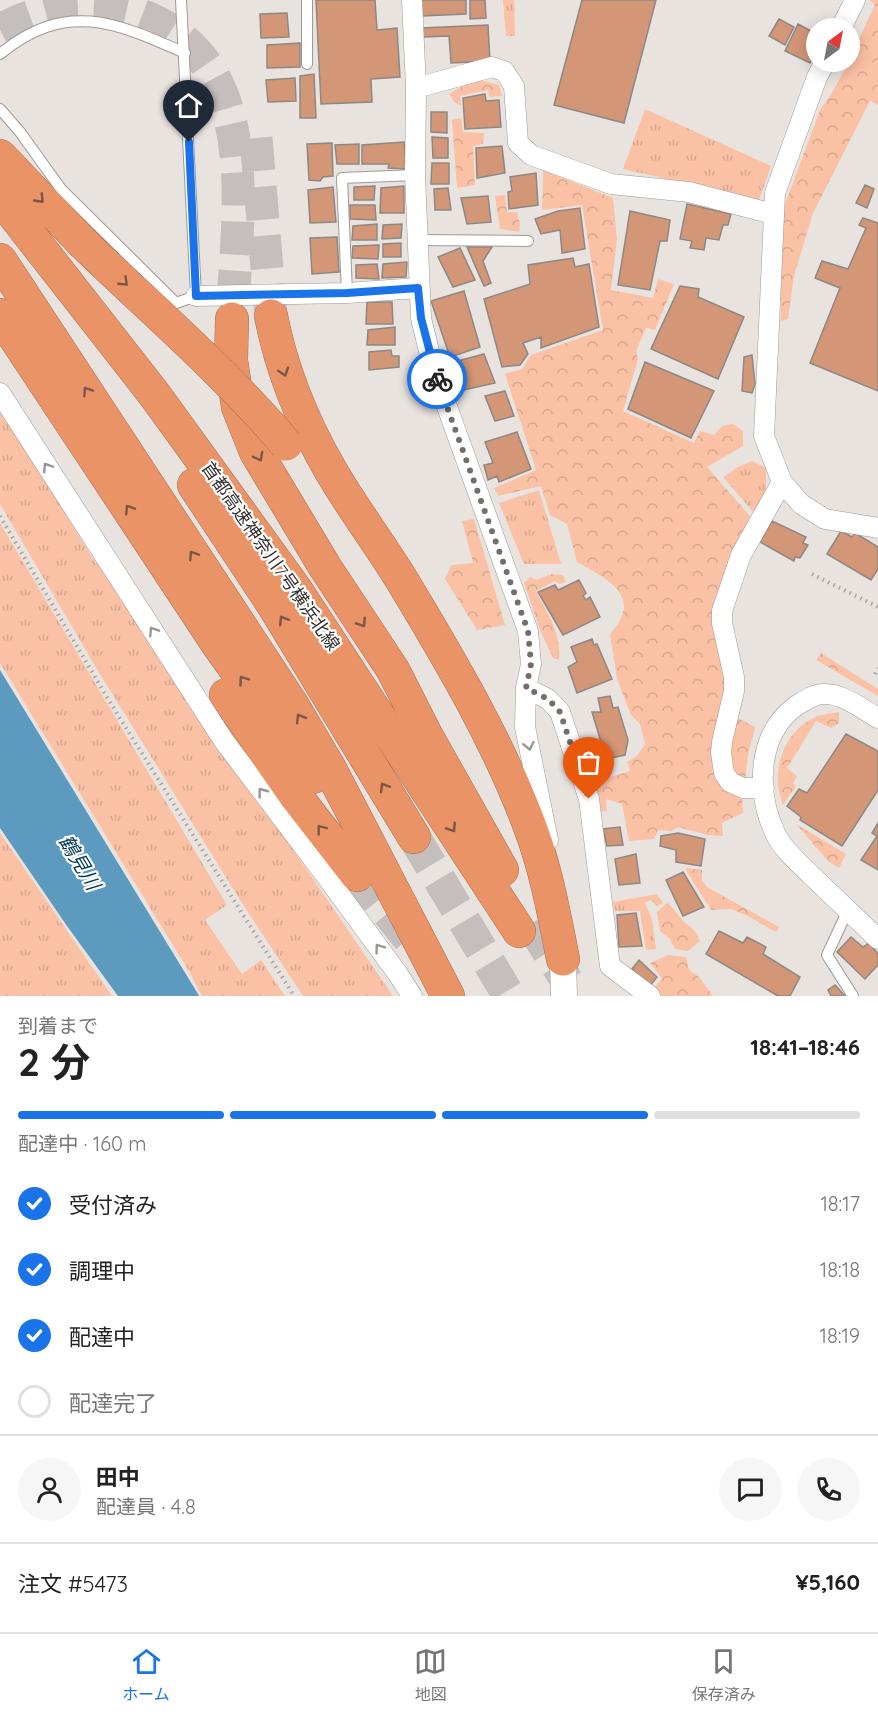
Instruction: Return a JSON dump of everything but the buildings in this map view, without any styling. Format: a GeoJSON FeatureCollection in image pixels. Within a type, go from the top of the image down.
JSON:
{"type":"FeatureCollection","features":[{"type":"Feature","properties":{"kind":"highway"},"geometry":{"type":"LineString","coordinates":[[0,156],[82,242],[222,374],[286,444],[325,494],[503,763]]}},
{"type":"Feature","properties":{"kind":"highway","name":"首都高速神奈川7号横浜北線"},"geometry":{"type":"LineString","coordinates":[[0,197],[87,306],[201,457],[302,599],[525,928],[470,810],[426,735],[393,670],[325,567],[256,452],[238,406],[231,360],[232,319]]}},
{"type":"Feature","properties":{"kind":"highway","name":"首都高速神奈川7号横浜北線"},"geometry":{"type":"LineString","coordinates":[[0,224],[28,280],[136,403],[209,506],[333,700],[414,837]]}},
{"type":"Feature","properties":{"kind":"highway"},"geometry":{"type":"LineString","coordinates":[[0,261],[28,280],[291,703],[330,769],[448,996]]}},
{"type":"Feature","properties":{"kind":"highway"},"geometry":{"type":"LineString","coordinates":[[0,315],[219,646],[349,825],[397,899]]}},
{"type":"Feature","properties":{"kind":"highway"},"geometry":{"type":"LineString","coordinates":[[271,316],[278,352],[290,389],[310,432],[331,472],[402,580],[469,696],[503,763],[531,828],[550,894],[563,959]]}},
{"type":"Feature","properties":{"kind":"highway"},"geometry":{"type":"LineString","coordinates":[[0,353],[251,732],[295,795],[357,875]]}},
{"type":"Feature","properties":{"kind":"street"},"geometry":{"type":"LineString","coordinates":[[412,0],[416,88],[415,175],[418,288],[421,318],[433,368],[528,631],[531,664],[526,688],[525,727],[558,888],[564,996]]}},
{"type":"Feature","properties":{"kind":"street"},"geometry":{"type":"LineString","coordinates":[[846,18],[855,0]]}},
{"type":"Feature","properties":{"kind":"street"},"geometry":{"type":"LineString","coordinates":[[416,88],[492,67],[504,70],[514,86],[518,143],[531,155],[611,183],[689,192],[773,214]]}},
{"type":"Feature","properties":{"kind":"street"},"geometry":{"type":"LineString","coordinates":[[820,72],[776,193],[773,214],[764,436],[782,482],[801,504],[825,519],[878,528]]}},
{"type":"Feature","properties":{"kind":"street"},"geometry":{"type":"LineString","coordinates":[[196,296],[347,293],[418,288]]}},
{"type":"Feature","properties":{"kind":"street"},"geometry":{"type":"LineString","coordinates":[[0,393],[224,741],[333,884],[412,996]]}},
{"type":"Feature","properties":{"kind":"street"},"geometry":{"type":"LineString","coordinates":[[764,788],[743,788],[730,782],[724,773],[722,742],[734,691],[734,677],[722,623],[722,611],[741,555],[782,482]]}},
{"type":"Feature","properties":{"kind":"street"},"geometry":{"type":"LineString","coordinates":[[526,688],[548,699],[560,712],[589,799],[610,966],[650,996]]}},
{"type":"Feature","properties":{"kind":"street"},"geometry":{"type":"LineString","coordinates":[[878,718],[838,695],[822,693],[805,700],[780,720],[771,735],[764,759],[765,803],[777,838],[791,855],[878,939]]}},
{"type":"Feature","properties":{"kind":"lane"},"geometry":{"type":"LineString","coordinates":[[0,109],[20,132],[61,189],[176,303],[196,296],[181,0]]}},
{"type":"Feature","properties":{"kind":"lane"},"geometry":{"type":"LineString","coordinates":[[307,0],[307,64]]}},
{"type":"Feature","properties":{"kind":"lane"},"geometry":{"type":"LineString","coordinates":[[0,54],[18,40],[44,28],[70,21],[93,21],[140,33],[185,53]]}},
{"type":"Feature","properties":{"kind":"lane"},"geometry":{"type":"LineString","coordinates":[[347,293],[342,178],[415,175]]}},
{"type":"Feature","properties":{"kind":"lane"},"geometry":{"type":"LineString","coordinates":[[417,240],[528,241]]}},
{"type":"Feature","properties":{"kind":"lane"},"geometry":{"type":"LineString","coordinates":[[848,910],[827,955],[853,996]]}},
{"type":"Feature","properties":{"kind":"path"},"geometry":{"type":"LineString","coordinates":[[0,516],[111,704],[294,996]]}},
{"type":"Feature","properties":{"kind":"path"},"geometry":{"type":"LineString","coordinates":[[812,574],[878,607]]}},
{"type":"Feature","properties":{"kind":"path"},"geometry":{"type":"LineString","coordinates":[[875,674],[878,668]]}},
{"type":"Feature","properties":{"kind":"green space"},"geometry":{"type":"Polygon","coordinates":[[[503,0],[514,0],[515,36],[506,36],[503,0]]]}},
{"type":"Feature","properties":{"kind":"green space"},"geometry":{"type":"Polygon","coordinates":[[[870,0],[878,0],[878,105],[870,101],[813,213],[794,276],[788,319],[781,321],[782,212],[821,108],[844,72],[860,72],[860,37],[875,5],[870,0]]]}},
{"type":"Feature","properties":{"kind":"green space"},"geometry":{"type":"Polygon","coordinates":[[[480,80],[499,85],[502,96],[489,97],[488,90],[460,96],[461,106],[454,102],[449,94],[469,82],[480,80]]]}},
{"type":"Feature","properties":{"kind":"green space"},"geometry":{"type":"Polygon","coordinates":[[[645,109],[771,166],[759,200],[623,169],[645,109]]]}},
{"type":"Feature","properties":{"kind":"green space"},"geometry":{"type":"Polygon","coordinates":[[[461,118],[463,132],[484,133],[483,144],[473,146],[475,185],[457,188],[452,120],[461,118]]]}},
{"type":"Feature","properties":{"kind":"green space"},"geometry":{"type":"Polygon","coordinates":[[[543,170],[613,198],[617,239],[611,290],[653,298],[658,279],[674,284],[655,330],[646,328],[636,351],[638,359],[623,411],[694,443],[700,431],[714,435],[722,426],[733,424],[743,431],[743,446],[707,467],[750,516],[728,569],[726,680],[714,754],[742,796],[743,813],[722,823],[723,836],[708,835],[678,827],[672,831],[658,830],[654,839],[629,841],[622,804],[606,799],[607,811],[598,812],[586,770],[594,768],[607,778],[630,771],[627,762],[637,756],[645,744],[640,724],[631,715],[617,679],[610,634],[621,618],[624,608],[623,599],[603,577],[577,562],[567,524],[550,515],[541,486],[498,496],[494,488],[536,470],[505,374],[522,369],[531,355],[603,330],[582,205],[542,210],[543,170]]]}},
{"type":"Feature","properties":{"kind":"green space"},"geometry":{"type":"Polygon","coordinates":[[[505,195],[507,212],[517,212],[519,232],[500,229],[495,196],[505,195]]]}},
{"type":"Feature","properties":{"kind":"green space"},"geometry":{"type":"Polygon","coordinates":[[[0,408],[95,562],[114,581],[212,731],[393,996],[303,996],[240,900],[98,671],[0,504],[0,408]]]}},
{"type":"Feature","properties":{"kind":"green space"},"geometry":{"type":"Polygon","coordinates":[[[752,461],[766,468],[766,491],[754,513],[723,477],[752,461]]]}},
{"type":"Feature","properties":{"kind":"green space"},"geometry":{"type":"Polygon","coordinates":[[[539,490],[561,564],[524,564],[499,503],[539,490]]]}},
{"type":"Feature","properties":{"kind":"green space"},"geometry":{"type":"Polygon","coordinates":[[[474,519],[505,625],[477,630],[445,579],[451,565],[473,563],[462,521],[474,519]]]}},
{"type":"Feature","properties":{"kind":"green space"},"geometry":{"type":"Polygon","coordinates":[[[0,523],[227,905],[205,920],[242,974],[261,960],[285,996],[202,996],[0,663],[0,523]]]}},
{"type":"Feature","properties":{"kind":"green space"},"geometry":{"type":"Polygon","coordinates":[[[551,574],[563,575],[566,582],[560,584],[555,581],[536,591],[556,633],[559,660],[553,658],[540,630],[524,583],[530,577],[537,580],[551,574]]]}},
{"type":"Feature","properties":{"kind":"green space"},"geometry":{"type":"Polygon","coordinates":[[[821,653],[878,689],[878,696],[816,660],[821,653]]]}},
{"type":"Feature","properties":{"kind":"green space"},"geometry":{"type":"Polygon","coordinates":[[[839,712],[839,723],[831,728],[816,721],[787,768],[797,776],[793,784],[796,786],[783,805],[778,788],[778,773],[786,745],[804,724],[818,716],[839,712]]]}},
{"type":"Feature","properties":{"kind":"green space"},"geometry":{"type":"Polygon","coordinates":[[[736,717],[755,727],[745,781],[734,776],[727,751],[736,717]]]}},
{"type":"Feature","properties":{"kind":"green space"},"geometry":{"type":"Polygon","coordinates":[[[796,824],[846,854],[839,868],[828,861],[796,824]]]}},
{"type":"Feature","properties":{"kind":"green space"},"geometry":{"type":"Polygon","coordinates":[[[0,833],[112,996],[0,996],[0,833]]]}},
{"type":"Feature","properties":{"kind":"green space"},"geometry":{"type":"Polygon","coordinates":[[[686,868],[702,870],[702,880],[707,887],[779,927],[776,932],[731,909],[711,910],[686,868]]]}},
{"type":"Feature","properties":{"kind":"green space"},"geometry":{"type":"Polygon","coordinates":[[[657,894],[663,903],[657,906],[650,900],[645,903],[652,919],[656,949],[646,950],[640,911],[615,911],[613,902],[657,894]]]}},
{"type":"Feature","properties":{"kind":"green space"},"geometry":{"type":"Polygon","coordinates":[[[667,903],[694,930],[700,941],[688,951],[675,949],[670,939],[660,931],[657,912],[667,903]]]}},
{"type":"Feature","properties":{"kind":"green space"},"geometry":{"type":"Polygon","coordinates":[[[668,955],[686,957],[689,970],[699,977],[713,996],[662,996],[654,989],[662,978],[650,963],[668,955]]]}},
{"type":"Feature","properties":{"kind":"water","name":"鶴見川"},"geometry":{"type":"Polygon","coordinates":[[[0,670],[199,996],[118,996],[0,828],[0,670]]]}},
{"type":"Feature","properties":{"kind":"tunnel"},"geometry":{"type":"LineString","coordinates":[[0,30],[33,15],[49,11],[82,6],[117,9],[135,13],[177,34],[206,64],[225,101],[234,142],[238,187],[232,319]]}},
{"type":"Feature","properties":{"kind":"tunnel"},"geometry":{"type":"LineString","coordinates":[[256,138],[271,316]]}},
{"type":"Feature","properties":{"kind":"tunnel"},"geometry":{"type":"LineString","coordinates":[[414,837],[509,996]]}},
{"type":"Feature","properties":{"kind":"tunnel"},"geometry":{"type":"LineString","coordinates":[[357,875],[411,941]]}},
{"type":"Feature","properties":{"kind":"tunnel"},"geometry":{"type":"LineString","coordinates":[[531,924],[567,981]]}},
{"type":"Feature","properties":{"kind":"way so far"},"geometry":{"type":"LineString","coordinates":[[437,379],[528,631],[531,664],[526,688],[548,699],[560,712],[589,799]]}},
{"type":"Feature","properties":{"kind":"route"},"geometry":{"type":"LineString","coordinates":[[189,142],[196,296],[347,293],[418,288],[421,318],[437,379]]}}]}
